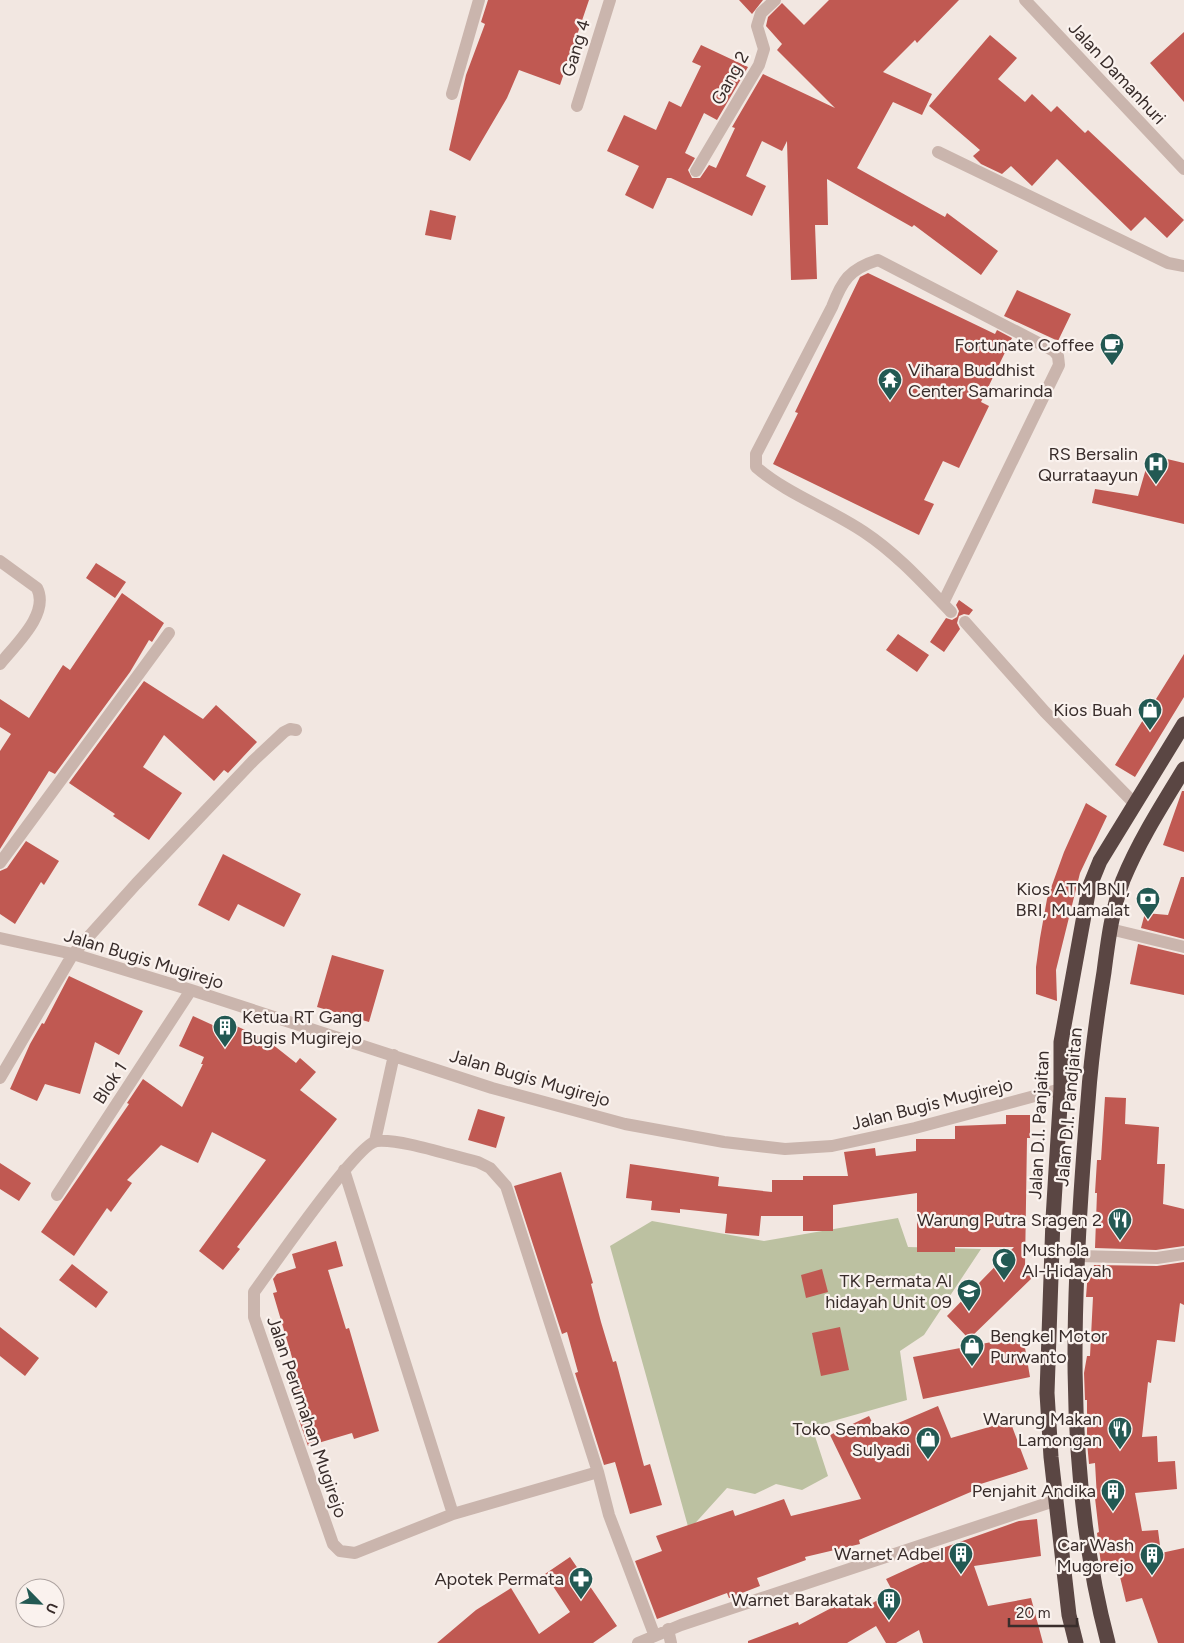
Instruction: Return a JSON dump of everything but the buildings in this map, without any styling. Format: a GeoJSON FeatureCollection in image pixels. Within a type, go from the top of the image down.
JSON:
{"type":"FeatureCollection","features":[{"type":"Feature","properties":{"kind":"highway","name":"Jalan D.I. Panjaitan"},"geometry":{"type":"LineString","coordinates":[[1076,1643],[1069,1615],[1051,1457],[1047,1393],[1061,1090],[1061,1042],[1089,888],[1100,861],[1184,724]]}},
{"type":"Feature","properties":{"kind":"highway","name":"Jalan D.I. Pandjaitan"},"geometry":{"type":"LineString","coordinates":[[1108,1643],[1098,1608],[1088,1548],[1075,1393],[1080,1202],[1092,1046],[1110,929],[1123,881],[1152,820],[1184,769]]}},
{"type":"Feature","properties":{"kind":"highway"},"geometry":{"type":"LineString","coordinates":[[1057,1500],[1082,1492]]}},
{"type":"Feature","properties":{"kind":"street"},"geometry":{"type":"LineString","coordinates":[[452,94],[479,0]]}},
{"type":"Feature","properties":{"kind":"street","name":"Gang 4"},"geometry":{"type":"LineString","coordinates":[[577,106],[610,0]]}},
{"type":"Feature","properties":{"kind":"street","name":"Gang 2"},"geometry":{"type":"LineString","coordinates":[[696,171],[759,65],[764,49],[757,26],[761,13],[775,0]]}},
{"type":"Feature","properties":{"kind":"street","name":"Jalan Damanhuri"},"geometry":{"type":"LineString","coordinates":[[1024,0],[1184,169]]}},
{"type":"Feature","properties":{"kind":"street"},"geometry":{"type":"LineString","coordinates":[[938,152],[1168,263],[1184,266]]}},
{"type":"Feature","properties":{"kind":"street"},"geometry":{"type":"LineString","coordinates":[[878,260],[1054,351],[1058,356],[1059,365],[947,608],[887,548],[822,506],[770,480],[756,468],[756,454],[832,307],[842,282],[860,265],[878,260]]}},
{"type":"Feature","properties":{"kind":"street"},"geometry":{"type":"LineString","coordinates":[[0,561],[37,588],[40,594],[36,617],[0,664]]}},
{"type":"Feature","properties":{"kind":"street"},"geometry":{"type":"LineString","coordinates":[[965,622],[1045,712],[1135,804]]}},
{"type":"Feature","properties":{"kind":"street"},"geometry":{"type":"LineString","coordinates":[[0,863],[169,634]]}},
{"type":"Feature","properties":{"kind":"street"},"geometry":{"type":"LineString","coordinates":[[0,1078],[73,954],[136,884],[253,761],[284,732],[296,730]]}},
{"type":"Feature","properties":{"kind":"street"},"geometry":{"type":"LineString","coordinates":[[1110,929],[1184,946]]}},
{"type":"Feature","properties":{"kind":"street","name":"Jalan Bugis Mugirejo"},"geometry":{"type":"LineString","coordinates":[[0,938],[73,954],[191,990],[492,1088],[625,1124],[724,1142],[785,1148],[840,1144],[915,1128],[1061,1090]]}},
{"type":"Feature","properties":{"kind":"street","name":"Blok 1"},"geometry":{"type":"LineString","coordinates":[[57,1195],[191,990]]}},
{"type":"Feature","properties":{"kind":"street"},"geometry":{"type":"LineString","coordinates":[[394,1055],[375,1141],[395,1142],[478,1162],[490,1168],[506,1186],[598,1472],[609,1515],[654,1634]]}},
{"type":"Feature","properties":{"kind":"street","name":"Jalan Perumahan Mugirejo"},"geometry":{"type":"LineString","coordinates":[[375,1141],[366,1146],[344,1170],[254,1292],[254,1317],[333,1544],[340,1551],[355,1553],[453,1514],[598,1472]]}},
{"type":"Feature","properties":{"kind":"street"},"geometry":{"type":"LineString","coordinates":[[344,1170],[453,1514]]}},
{"type":"Feature","properties":{"kind":"street"},"geometry":{"type":"LineString","coordinates":[[1078,1256],[1157,1258],[1184,1254]]}},
{"type":"Feature","properties":{"kind":"street"},"geometry":{"type":"LineString","coordinates":[[638,1643],[668,1629],[1057,1500]]}},
{"type":"Feature","properties":{"kind":"street"},"geometry":{"type":"LineString","coordinates":[[668,1629],[671,1643]]}},
{"type":"Feature","properties":{"kind":"green space"},"geometry":{"type":"Polygon","coordinates":[[[898,1218],[908,1247],[981,1249],[924,1335],[900,1351],[907,1400],[812,1427],[828,1476],[802,1490],[776,1484],[755,1494],[727,1488],[689,1530],[610,1246],[652,1221],[764,1241],[898,1218]]]}},
{"type":"Feature","properties":{"kind":"place","name":"Fortunate Coffee"},"geometry":{"type":"Point","coordinates":[1112,366]}},
{"type":"Feature","properties":{"kind":"place","name":"Vihara Buddhist Center Samarinda"},"geometry":{"type":"Point","coordinates":[890,401]}},
{"type":"Feature","properties":{"kind":"place","name":"RS Bersalin Qurrataayun"},"geometry":{"type":"Point","coordinates":[1156,485]}},
{"type":"Feature","properties":{"kind":"place","name":"Kios Buah"},"geometry":{"type":"Point","coordinates":[1150,731]}},
{"type":"Feature","properties":{"kind":"place","name":"Kios ATM BNI, BRI, Muamalat"},"geometry":{"type":"Point","coordinates":[1148,920]}},
{"type":"Feature","properties":{"kind":"place","name":"Ketua RT Gang Bugis Mugirejo"},"geometry":{"type":"Point","coordinates":[225,1048]}},
{"type":"Feature","properties":{"kind":"place","name":"Warung Putra Sragen 2"},"geometry":{"type":"Point","coordinates":[1120,1241]}},
{"type":"Feature","properties":{"kind":"place","name":"Mushola Al-Hidayah"},"geometry":{"type":"Point","coordinates":[1004,1281]}},
{"type":"Feature","properties":{"kind":"place","name":"TK Permata Al hidayah Unit 09"},"geometry":{"type":"Point","coordinates":[969,1312]}},
{"type":"Feature","properties":{"kind":"place","name":"Bengkel Motor Purwanto"},"geometry":{"type":"Point","coordinates":[972,1367]}},
{"type":"Feature","properties":{"kind":"place","name":"Warung Makan Lamongan"},"geometry":{"type":"Point","coordinates":[1120,1450]}},
{"type":"Feature","properties":{"kind":"place","name":"Toko Sembako Sulyadi"},"geometry":{"type":"Point","coordinates":[928,1460]}},
{"type":"Feature","properties":{"kind":"place","name":"Penjahit Andika"},"geometry":{"type":"Point","coordinates":[1113,1512]}},
{"type":"Feature","properties":{"kind":"place","name":"Warnet Adbel"},"geometry":{"type":"Point","coordinates":[961,1575]}},
{"type":"Feature","properties":{"kind":"place","name":"Car Wash Mugorejo"},"geometry":{"type":"Point","coordinates":[1152,1576]}},
{"type":"Feature","properties":{"kind":"place","name":"Apotek Permata"},"geometry":{"type":"Point","coordinates":[581,1600]}},
{"type":"Feature","properties":{"kind":"place","name":"Warnet Barakatak"},"geometry":{"type":"Point","coordinates":[889,1621]}}]}
